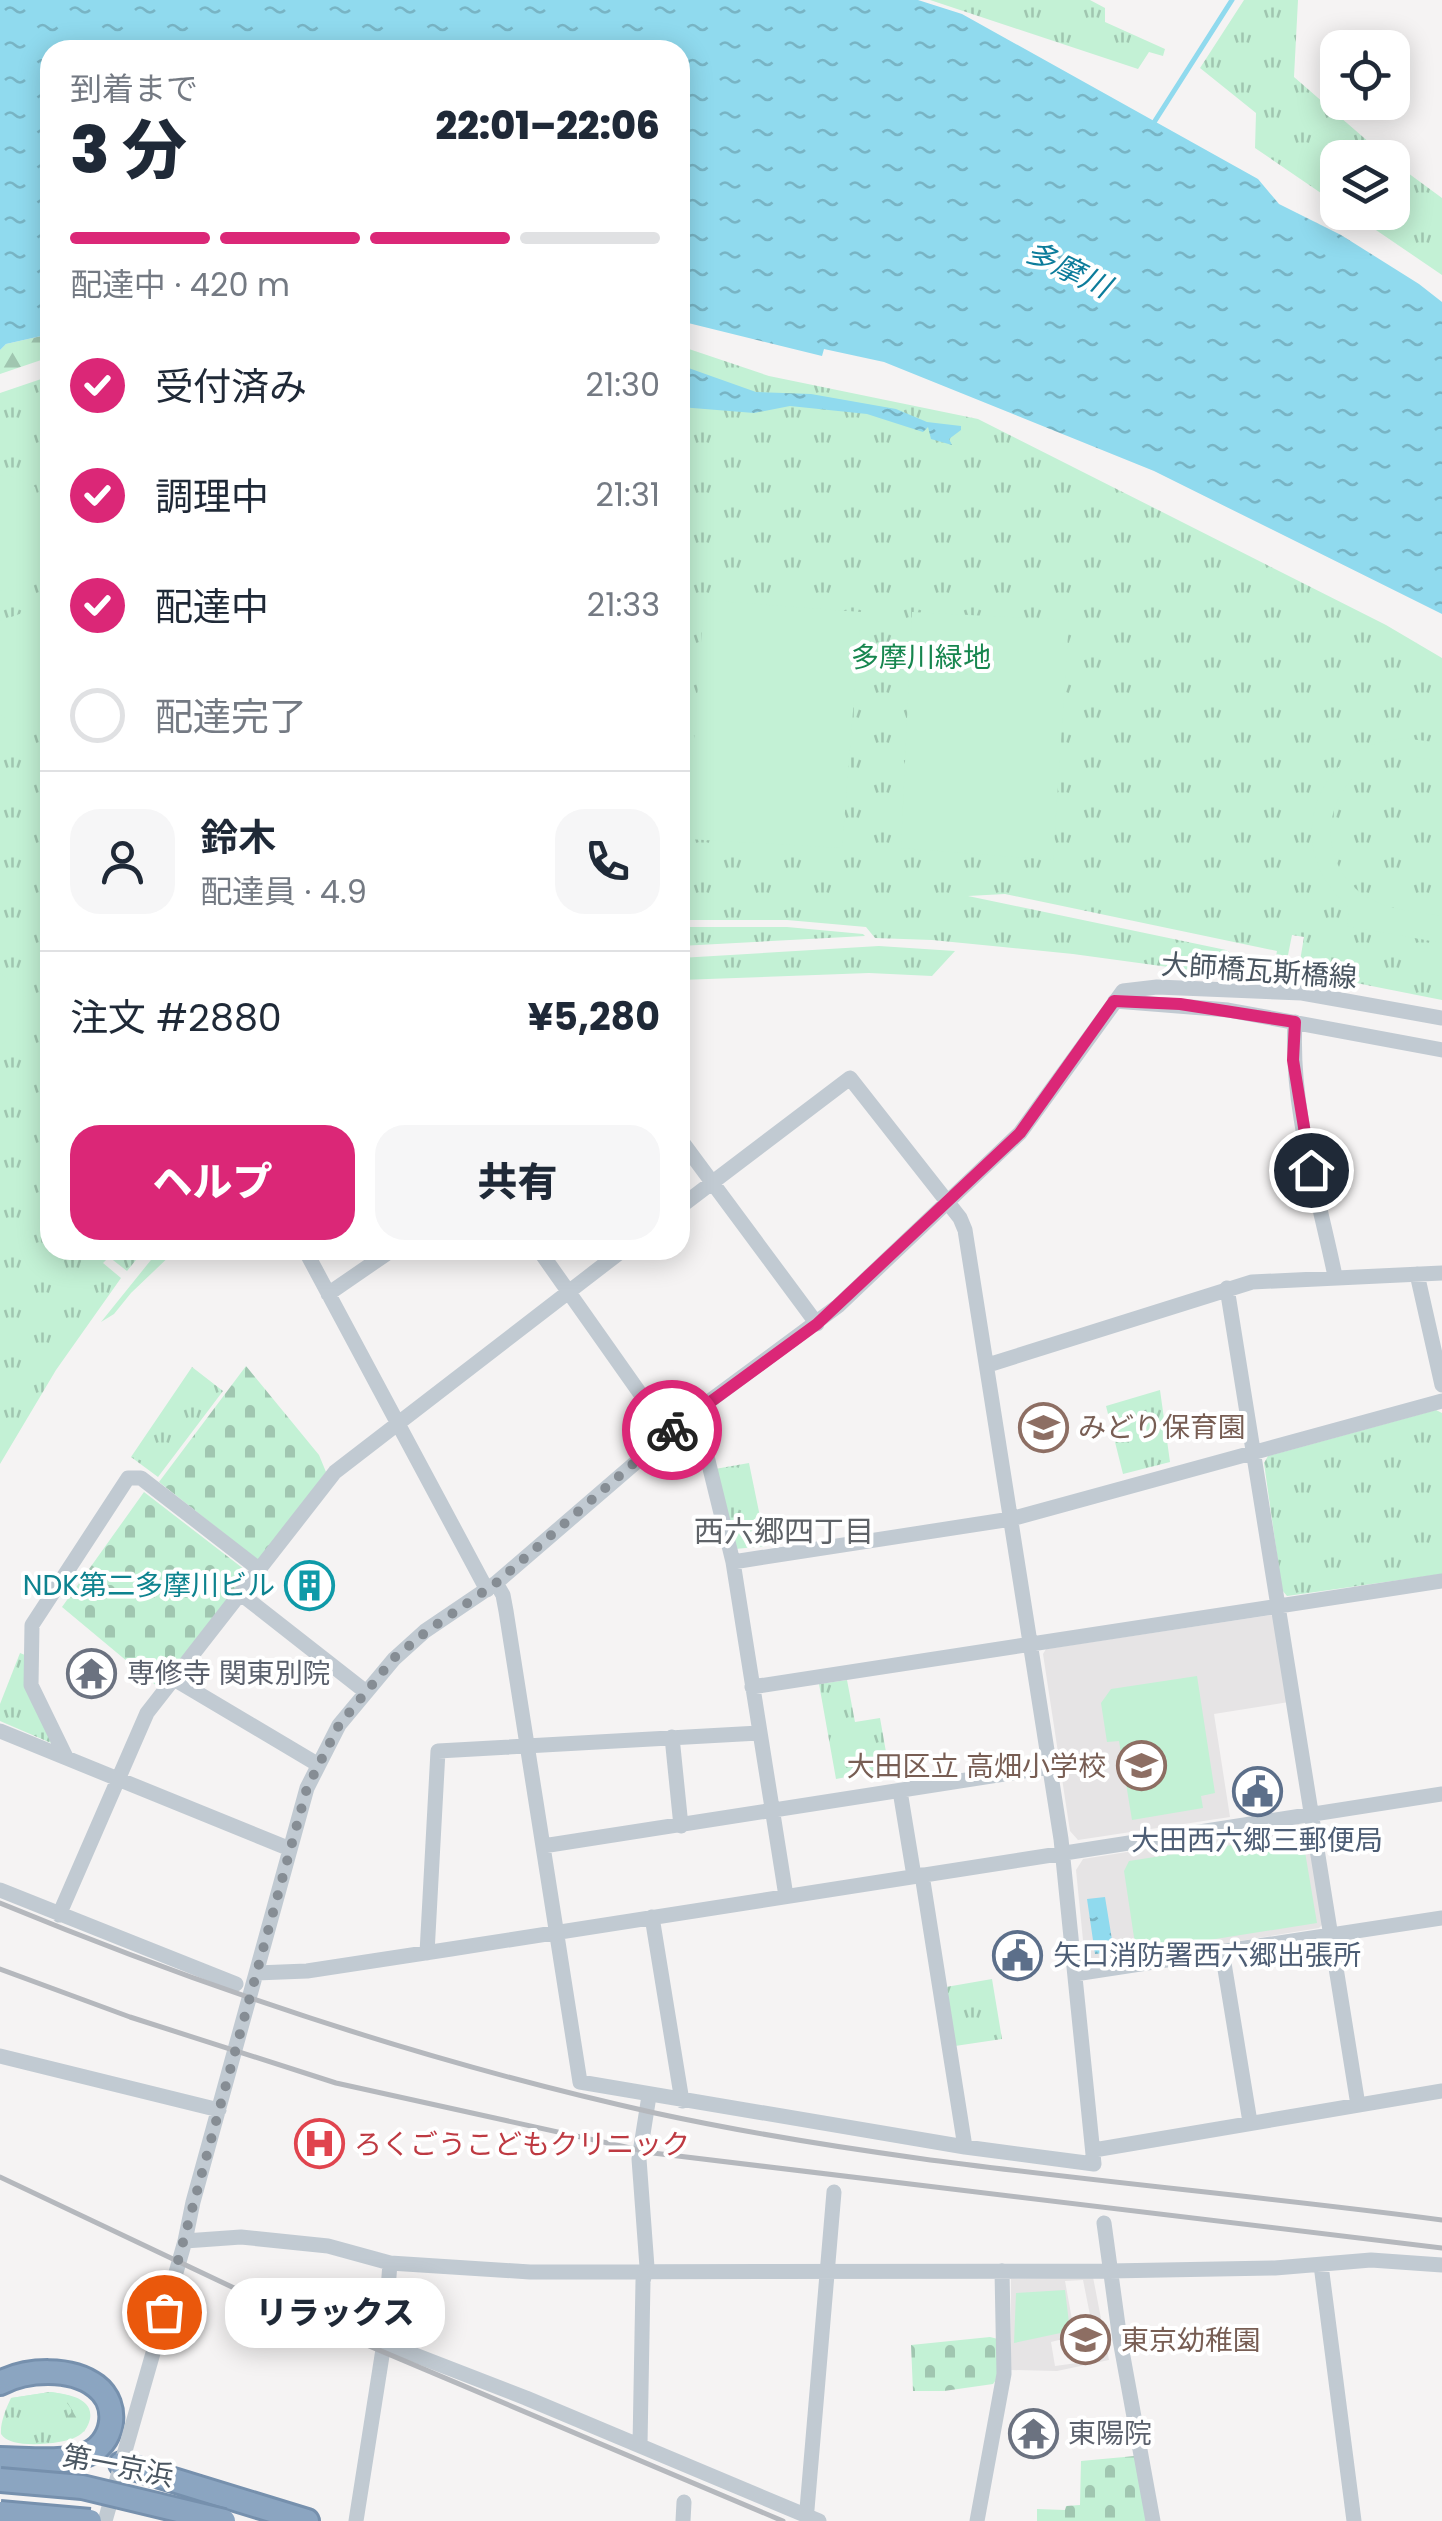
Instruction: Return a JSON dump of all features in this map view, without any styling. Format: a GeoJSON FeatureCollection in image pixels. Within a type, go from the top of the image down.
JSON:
{"type":"FeatureCollection","features":[{"type":"Feature","properties":{"kind":"highway"},"geometry":{"type":"LineString","coordinates":[[0,2383],[40,2373],[66,2373],[100,2388],[110,2409],[111,2427],[106,2438],[84,2456],[0,2459]]}},
{"type":"Feature","properties":{"kind":"highway"},"geometry":{"type":"LineString","coordinates":[[122,2464],[307,2521]]}},
{"type":"Feature","properties":{"kind":"highway","name":"第一京浜"},"geometry":{"type":"LineString","coordinates":[[0,2480],[82,2487],[224,2521]]}},
{"type":"Feature","properties":{"kind":"highway"},"geometry":{"type":"LineString","coordinates":[[4,2521],[0,2511],[90,2521]]}},
{"type":"Feature","properties":{"kind":"street","name":"大師橋瓦斯橋線"},"geometry":{"type":"LineString","coordinates":[[1114,1001],[1130,988],[1302,993],[1442,1018]]}},
{"type":"Feature","properties":{"kind":"street"},"geometry":{"type":"LineString","coordinates":[[105,2521],[290,1849],[317,1764],[339,1725],[409,1644],[491,1587],[692,1414],[817,1324],[1020,1133],[1114,1001],[1180,1004],[1442,1050]]}},
{"type":"Feature","properties":{"kind":"street"},"geometry":{"type":"LineString","coordinates":[[1295,1022],[1293,1060],[1311,1170],[1336,1276]]}},
{"type":"Feature","properties":{"kind":"street"},"geometry":{"type":"LineString","coordinates":[[310,1260],[491,1587],[503,1594],[580,2082],[965,2147],[1094,2164],[1062,1852],[966,1230],[850,1078],[690,1199]]}},
{"type":"Feature","properties":{"kind":"street"},"geometry":{"type":"LineString","coordinates":[[690,1152],[817,1324]]}},
{"type":"Feature","properties":{"kind":"street"},"geometry":{"type":"LineString","coordinates":[[328,1294],[377,1260]]}},
{"type":"Feature","properties":{"kind":"street"},"geometry":{"type":"LineString","coordinates":[[546,1260],[668,1433]]}},
{"type":"Feature","properties":{"kind":"street"},"geometry":{"type":"LineString","coordinates":[[59,1915],[147,1713],[335,1472],[610,1260]]}},
{"type":"Feature","properties":{"kind":"street"},"geometry":{"type":"LineString","coordinates":[[988,1366],[1252,1282],[1442,1272]]}},
{"type":"Feature","properties":{"kind":"street"},"geometry":{"type":"LineString","coordinates":[[1417,1274],[1442,1385]]}},
{"type":"Feature","properties":{"kind":"street"},"geometry":{"type":"LineString","coordinates":[[1228,1288],[1358,2104]]}},
{"type":"Feature","properties":{"kind":"street"},"geometry":{"type":"LineString","coordinates":[[733,1562],[1011,1519],[1442,1401]]}},
{"type":"Feature","properties":{"kind":"street"},"geometry":{"type":"LineString","coordinates":[[692,1414],[701,1432],[733,1562],[786,1896]]}},
{"type":"Feature","properties":{"kind":"street"},"geometry":{"type":"LineString","coordinates":[[66,1757],[31,1685],[32,1626],[128,1478],[141,1478],[260,1570]]}},
{"type":"Feature","properties":{"kind":"street"},"geometry":{"type":"LineString","coordinates":[[752,1688],[1442,1580]]}},
{"type":"Feature","properties":{"kind":"street"},"geometry":{"type":"LineString","coordinates":[[240,1594],[366,1692]]}},
{"type":"Feature","properties":{"kind":"street"},"geometry":{"type":"LineString","coordinates":[[174,1679],[317,1764]]}},
{"type":"Feature","properties":{"kind":"street"},"geometry":{"type":"LineString","coordinates":[[0,1732],[290,1849]]}},
{"type":"Feature","properties":{"kind":"street"},"geometry":{"type":"LineString","coordinates":[[427,1953],[438,1750],[759,1733]]}},
{"type":"Feature","properties":{"kind":"street"},"geometry":{"type":"LineString","coordinates":[[672,1737],[681,1826]]}},
{"type":"Feature","properties":{"kind":"street"},"geometry":{"type":"LineString","coordinates":[[543,1846],[1050,1767]]}},
{"type":"Feature","properties":{"kind":"street"},"geometry":{"type":"LineString","coordinates":[[900,1791],[965,2147]]}},
{"type":"Feature","properties":{"kind":"street"},"geometry":{"type":"LineString","coordinates":[[256,1973],[427,1953],[1442,1794]]}},
{"type":"Feature","properties":{"kind":"street"},"geometry":{"type":"LineString","coordinates":[[0,1890],[236,1984]]}},
{"type":"Feature","properties":{"kind":"street"},"geometry":{"type":"LineString","coordinates":[[652,1916],[682,2101]]}},
{"type":"Feature","properties":{"kind":"street"},"geometry":{"type":"LineString","coordinates":[[1075,1974],[1442,1918]]}},
{"type":"Feature","properties":{"kind":"street"},"geometry":{"type":"LineString","coordinates":[[1222,1952],[1250,2122]]}},
{"type":"Feature","properties":{"kind":"street"},"geometry":{"type":"LineString","coordinates":[[0,2056],[218,2110]]}},
{"type":"Feature","properties":{"kind":"street"},"geometry":{"type":"LineString","coordinates":[[1094,2150],[1442,2091]]}},
{"type":"Feature","properties":{"kind":"street"},"geometry":{"type":"LineString","coordinates":[[640,2445],[647,2254],[639,2159],[649,2096]]}},
{"type":"Feature","properties":{"kind":"street"},"geometry":{"type":"LineString","coordinates":[[384,2343],[640,2445],[810,2519],[834,2192]]}},
{"type":"Feature","properties":{"kind":"street"},"geometry":{"type":"LineString","coordinates":[[1104,2222],[1109,2271],[1154,2521]]}},
{"type":"Feature","properties":{"kind":"street"},"geometry":{"type":"LineString","coordinates":[[185,2241],[241,2236],[328,2246],[390,2262],[530,2272],[1109,2271],[1372,2260],[1442,2265]]}},
{"type":"Feature","properties":{"kind":"street"},"geometry":{"type":"LineString","coordinates":[[356,2521],[384,2343],[390,2262]]}},
{"type":"Feature","properties":{"kind":"street"},"geometry":{"type":"LineString","coordinates":[[1321,2265],[1354,2521]]}},
{"type":"Feature","properties":{"kind":"street"},"geometry":{"type":"LineString","coordinates":[[977,2521],[1004,2374],[1002,2271]]}},
{"type":"Feature","properties":{"kind":"street"},"geometry":{"type":"LineString","coordinates":[[682,2521],[684,2502]]}},
{"type":"Feature","properties":{"kind":"shaded area","name":"大田区立 高畑小学校"},"geometry":{"type":"Polygon","coordinates":[[[1271,1615],[1275,1618],[1289,1702],[1214,1714],[1230,1817],[1078,1840],[1070,1831],[1043,1654],[1046,1649],[1271,1615]]]}},
{"type":"Feature","properties":{"kind":"shaded area","name":"大田区立 高畑小学校"},"geometry":{"type":"Polygon","coordinates":[[[1301,1824],[1307,1829],[1323,1924],[1319,1928],[1092,1965],[1085,1960],[1076,1870],[1083,1859],[1301,1824]]]}},
{"type":"Feature","properties":{"kind":"shaded area"},"geometry":{"type":"Polygon","coordinates":[[[1093,2277],[1109,2360],[1057,2371],[1011,2370],[1011,2279],[1093,2277]],[[1083,2280],[1065,2281],[1075,2336],[1051,2342],[1055,2366],[1099,2360],[1083,2280]]]}},
{"type":"Feature","properties":{"kind":"green space"},"geometry":{"type":"Polygon","coordinates":[[[930,0],[1090,0],[1105,8],[1105,22],[1165,49],[1163,56],[1149,52],[1138,69],[930,0]]]}},
{"type":"Feature","properties":{"kind":"green space"},"geometry":{"type":"Polygon","coordinates":[[[1244,0],[1298,0],[1294,77],[1320,100],[1320,120],[1343,120],[1366,140],[1320,140],[1320,192],[1255,148],[1256,113],[1200,68],[1244,0]]]}},
{"type":"Feature","properties":{"kind":"green space"},"geometry":{"type":"Polygon","coordinates":[[[1410,174],[1442,198],[1442,275],[1376,230],[1410,230],[1410,174]]]}},
{"type":"Feature","properties":{"kind":"green space"},"geometry":{"type":"Polygon","coordinates":[[[40,336],[40,360],[0,374],[0,350],[6,344],[40,336]]]}},
{"type":"Feature","properties":{"kind":"green space","name":"多摩川緑地"},"geometry":{"type":"Polygon","coordinates":[[[690,349],[769,376],[978,419],[1386,625],[1442,658],[1442,1000],[1306,973],[1299,967],[1304,937],[1292,935],[1286,965],[1273,972],[1277,951],[1005,894],[968,896],[1226,950],[1240,959],[1239,964],[1230,963],[1227,975],[1073,954],[875,938],[866,927],[787,920],[690,920],[690,349]]]}},
{"type":"Feature","properties":{"kind":"green space"},"geometry":{"type":"Polygon","coordinates":[[[40,379],[40,1260],[106,1260],[103,1263],[121,1278],[56,1370],[0,1464],[0,393],[40,379]]]}},
{"type":"Feature","properties":{"kind":"green space"},"geometry":{"type":"Polygon","coordinates":[[[8,475],[35,487],[40,503],[40,577],[0,591],[0,476],[8,475]]]}},
{"type":"Feature","properties":{"kind":"green space"},"geometry":{"type":"Polygon","coordinates":[[[704,600],[861,612],[842,848],[690,839],[704,600]]]}},
{"type":"Feature","properties":{"kind":"green space"},"geometry":{"type":"Polygon","coordinates":[[[40,607],[40,726],[0,715],[0,621],[40,607]]]}},
{"type":"Feature","properties":{"kind":"green space"},"geometry":{"type":"Polygon","coordinates":[[[912,612],[1069,620],[1053,860],[901,848],[912,612]]]}},
{"type":"Feature","properties":{"kind":"green space"},"geometry":{"type":"Polygon","coordinates":[[[1402,738],[1442,743],[1442,762],[1402,756],[1366,767],[1349,782],[1338,800],[1331,842],[1337,863],[1349,882],[1367,897],[1394,908],[1442,916],[1442,943],[1347,926],[1349,908],[1328,884],[1313,847],[1315,808],[1332,774],[1363,748],[1402,738]]]}},
{"type":"Feature","properties":{"kind":"green space","name":"多摩川緑地"},"geometry":{"type":"Polygon","coordinates":[[[690,927],[787,927],[865,936],[690,945],[690,927]]]}},
{"type":"Feature","properties":{"kind":"green space"},"geometry":{"type":"Polygon","coordinates":[[[879,946],[955,951],[932,976],[869,973],[690,980],[690,957],[879,946]]]}},
{"type":"Feature","properties":{"kind":"green space"},"geometry":{"type":"Polygon","coordinates":[[[0,973],[25,993],[20,1023],[0,1046],[0,973]]]}},
{"type":"Feature","properties":{"kind":"green space"},"geometry":{"type":"Polygon","coordinates":[[[113,1260],[136,1260],[127,1271],[113,1260]]]}},
{"type":"Feature","properties":{"kind":"green space"},"geometry":{"type":"Polygon","coordinates":[[[151,1260],[166,1260],[114,1314],[101,1322],[151,1260]]]}},
{"type":"Feature","properties":{"kind":"green space"},"geometry":{"type":"Polygon","coordinates":[[[246,1366],[319,1455],[326,1472],[259,1561],[159,1482],[246,1366]]]}},
{"type":"Feature","properties":{"kind":"green space"},"geometry":{"type":"Polygon","coordinates":[[[192,1367],[223,1391],[158,1477],[131,1457],[192,1367]]]}},
{"type":"Feature","properties":{"kind":"green space"},"geometry":{"type":"Polygon","coordinates":[[[1160,1390],[1170,1462],[1123,1474],[1106,1406],[1160,1390]]]}},
{"type":"Feature","properties":{"kind":"green space"},"geometry":{"type":"Polygon","coordinates":[[[1436,1410],[1442,1413],[1442,1574],[1287,1596],[1282,1590],[1264,1463],[1268,1456],[1436,1410]]]}},
{"type":"Feature","properties":{"kind":"green space"},"geometry":{"type":"Polygon","coordinates":[[[749,1463],[766,1546],[735,1549],[715,1469],[749,1463]]]}},
{"type":"Feature","properties":{"kind":"green space"},"geometry":{"type":"Polygon","coordinates":[[[144,1492],[249,1573],[158,1687],[62,1607],[144,1492]]]}},
{"type":"Feature","properties":{"kind":"green space"},"geometry":{"type":"Polygon","coordinates":[[[20,1653],[25,1655],[51,1743],[0,1721],[0,1704],[20,1653]]]}},
{"type":"Feature","properties":{"kind":"green space"},"geometry":{"type":"Polygon","coordinates":[[[1197,1676],[1215,1793],[1201,1796],[1203,1808],[1132,1820],[1119,1741],[1107,1742],[1101,1703],[1111,1689],[1197,1676]]]}},
{"type":"Feature","properties":{"kind":"green space"},"geometry":{"type":"Polygon","coordinates":[[[847,1680],[855,1722],[880,1718],[889,1769],[836,1779],[819,1684],[847,1680]]]}},
{"type":"Feature","properties":{"kind":"green space","name":"大田区立 高畑小学校"},"geometry":{"type":"Polygon","coordinates":[[[1302,1834],[1317,1923],[1159,1948],[1157,1940],[1135,1944],[1124,1871],[1129,1861],[1302,1834]]]}},
{"type":"Feature","properties":{"kind":"green space"},"geometry":{"type":"Polygon","coordinates":[[[992,1979],[1002,2039],[955,2046],[946,1987],[992,1979]]]}},
{"type":"Feature","properties":{"kind":"green space"},"geometry":{"type":"Polygon","coordinates":[[[1065,2290],[1070,2331],[1014,2343],[1016,2293],[1065,2290]]]}},
{"type":"Feature","properties":{"kind":"green space"},"geometry":{"type":"Polygon","coordinates":[[[998,2339],[999,2376],[993,2384],[913,2391],[911,2345],[998,2339]]]}},
{"type":"Feature","properties":{"kind":"green space"},"geometry":{"type":"Polygon","coordinates":[[[50,2392],[77,2398],[88,2406],[90,2419],[81,2434],[69,2440],[37,2444],[15,2442],[1,2434],[11,2398],[50,2392]]]}},
{"type":"Feature","properties":{"kind":"green space"},"geometry":{"type":"Polygon","coordinates":[[[50,2392],[76,2398],[87,2407],[84,2432],[77,2424],[67,2426],[65,2419],[73,2411],[64,2399],[57,2397],[44,2404],[18,2403],[11,2398],[50,2392]]]}},
{"type":"Feature","properties":{"kind":"green space"},"geometry":{"type":"Polygon","coordinates":[[[1135,2456],[1146,2521],[1037,2521],[1037,2509],[1065,2510],[1066,2506],[1080,2505],[1081,2461],[1135,2456]]]}},
{"type":"Feature","properties":{"kind":"water","name":"多摩川"},"geometry":{"type":"Polygon","coordinates":[[[0,0],[918,0],[962,14],[1258,179],[1279,204],[1320,224],[1320,230],[1341,235],[1442,302],[1442,614],[1154,471],[884,362],[824,349],[822,356],[690,323],[690,40],[40,40],[40,336],[6,344],[0,350],[0,0]]]}},
{"type":"Feature","properties":{"kind":"water"},"geometry":{"type":"Polygon","coordinates":[[[690,369],[756,392],[811,394],[896,409],[927,422],[961,426],[961,430],[949,439],[952,445],[931,439],[928,427],[923,432],[867,414],[790,406],[754,413],[690,408],[690,369]]]}},
{"type":"Feature","properties":{"kind":"water"},"geometry":{"type":"Polygon","coordinates":[[[1105,1897],[1114,1952],[1095,1954],[1087,1899],[1105,1897]]]}},
{"type":"Feature","properties":{"kind":"waterway"},"geometry":{"type":"LineString","coordinates":[[1153,124],[1232,0]]}},
{"type":"Feature","properties":{"kind":"railway"},"geometry":{"type":"LineString","coordinates":[[0,1903],[161,1966],[323,2022],[488,2071],[655,2113],[949,2162],[1442,2220]]}},
{"type":"Feature","properties":{"kind":"railway"},"geometry":{"type":"LineString","coordinates":[[0,1969],[130,2017],[336,2083],[653,2153],[1442,2248]]}},
{"type":"Feature","properties":{"kind":"railway"},"geometry":{"type":"LineString","coordinates":[[0,2177],[251,2296],[783,2521]]}},
{"type":"Feature","properties":{"kind":"way so far"},"geometry":{"type":"LineString","coordinates":[[164,2312],[307,1788],[327,1744],[409,1644],[496,1583],[672,1430]]}},
{"type":"Feature","properties":{"kind":"place","name":"みどり保育園"},"geometry":{"type":"Point","coordinates":[1043,1427]}},
{"type":"Feature","properties":{"kind":"place","name":"NDK第二多摩川ビル"},"geometry":{"type":"Point","coordinates":[310,1585]}},
{"type":"Feature","properties":{"kind":"place","name":"専修寺 関東別院"},"geometry":{"type":"Point","coordinates":[92,1673]}},
{"type":"Feature","properties":{"kind":"place","name":"大田区立 高畑小学校"},"geometry":{"type":"Point","coordinates":[1141,1766]}},
{"type":"Feature","properties":{"kind":"place","name":"大田西六郷三郵便局"},"geometry":{"type":"Point","coordinates":[1257,1792]}},
{"type":"Feature","properties":{"kind":"place","name":"矢口消防署西六郷出張所"},"geometry":{"type":"Point","coordinates":[1018,1955]}},
{"type":"Feature","properties":{"kind":"place","name":"ろくごうこどもクリニック"},"geometry":{"type":"Point","coordinates":[319,2144]}},
{"type":"Feature","properties":{"kind":"place","name":"リラックス"},"geometry":{"type":"Point","coordinates":[164,2312]}},
{"type":"Feature","properties":{"kind":"place","name":"東京幼稚園"},"geometry":{"type":"Point","coordinates":[1086,2340]}},
{"type":"Feature","properties":{"kind":"place","name":"東陽院"},"geometry":{"type":"Point","coordinates":[1033,2433]}},
{"type":"Feature","properties":{"kind":"district","name":"西六郷四丁目"},"geometry":{"type":"Point","coordinates":[784,1531]}},
{"type":"Feature","properties":{"kind":"route"},"geometry":{"type":"LineString","coordinates":[[672,1430],[817,1324],[1020,1133],[1114,1001],[1180,1004],[1295,1022],[1293,1060],[1311,1170]]}}]}
